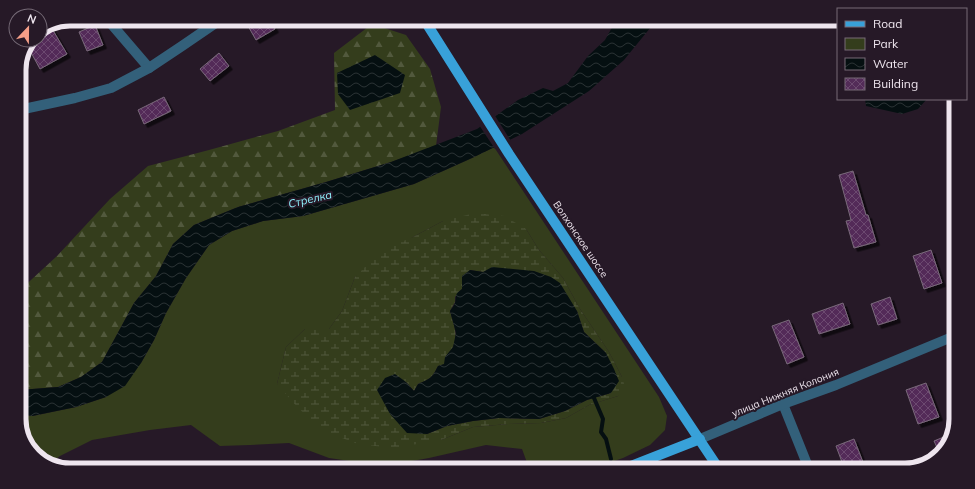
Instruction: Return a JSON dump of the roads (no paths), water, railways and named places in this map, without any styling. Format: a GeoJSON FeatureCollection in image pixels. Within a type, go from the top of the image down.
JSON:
{"type":"FeatureCollection","features":[{"type":"Feature","properties":{"kind":"main road","name":"Волхонское шоссе"},"geometry":{"type":"LineString","coordinates":[[428,26],[510,154],[715,463]]}},
{"type":"Feature","properties":{"kind":"main road","name":"улица Нижняя Колония"},"geometry":{"type":"LineString","coordinates":[[639,463],[700,439]]}},
{"type":"Feature","properties":{"kind":"street"},"geometry":{"type":"LineString","coordinates":[[113,26],[149,68]]}},
{"type":"Feature","properties":{"kind":"street"},"geometry":{"type":"LineString","coordinates":[[26,108],[75,98],[111,88],[149,68],[211,26]]}},
{"type":"Feature","properties":{"kind":"street","name":"улица Нижняя Колония"},"geometry":{"type":"LineString","coordinates":[[700,439],[783,404],[949,338]]}},
{"type":"Feature","properties":{"kind":"street"},"geometry":{"type":"LineString","coordinates":[[783,404],[807,463]]}},
{"type":"Feature","properties":{"kind":"water","name":"Стрелка"},"geometry":{"type":"Polygon","coordinates":[[[613,26],[652,26],[624,60],[589,91],[522,134],[414,184],[303,216],[263,221],[232,231],[209,245],[186,278],[166,313],[154,340],[141,363],[125,386],[106,397],[76,407],[32,416],[26,415],[26,389],[58,387],[81,377],[102,362],[134,303],[156,276],[173,244],[194,225],[238,207],[391,162],[477,129],[518,100],[543,88],[553,91],[568,83],[588,56],[605,40],[613,26]]]}},
{"type":"Feature","properties":{"kind":"water"},"geometry":{"type":"Polygon","coordinates":[[[375,55],[405,75],[400,93],[350,110],[338,94],[337,73],[375,55]]]}},
{"type":"Feature","properties":{"kind":"water"},"geometry":{"type":"Polygon","coordinates":[[[865,100],[926,100],[918,109],[902,114],[866,106],[865,100]]]}},
{"type":"Feature","properties":{"kind":"water"},"geometry":{"type":"Polygon","coordinates":[[[492,267],[534,271],[551,277],[560,283],[577,311],[584,332],[606,353],[619,381],[611,393],[587,400],[565,411],[539,419],[499,418],[447,426],[427,434],[407,433],[390,414],[377,390],[385,378],[395,374],[406,382],[414,391],[418,384],[432,376],[438,366],[444,364],[445,357],[453,347],[456,333],[450,311],[455,303],[457,294],[462,289],[462,276],[470,270],[483,272],[492,267]]]}},
{"type":"Feature","properties":{"kind":"waterway"},"geometry":{"type":"LineString","coordinates":[[594,398],[603,419],[601,432],[606,439],[611,459]]}}]}
